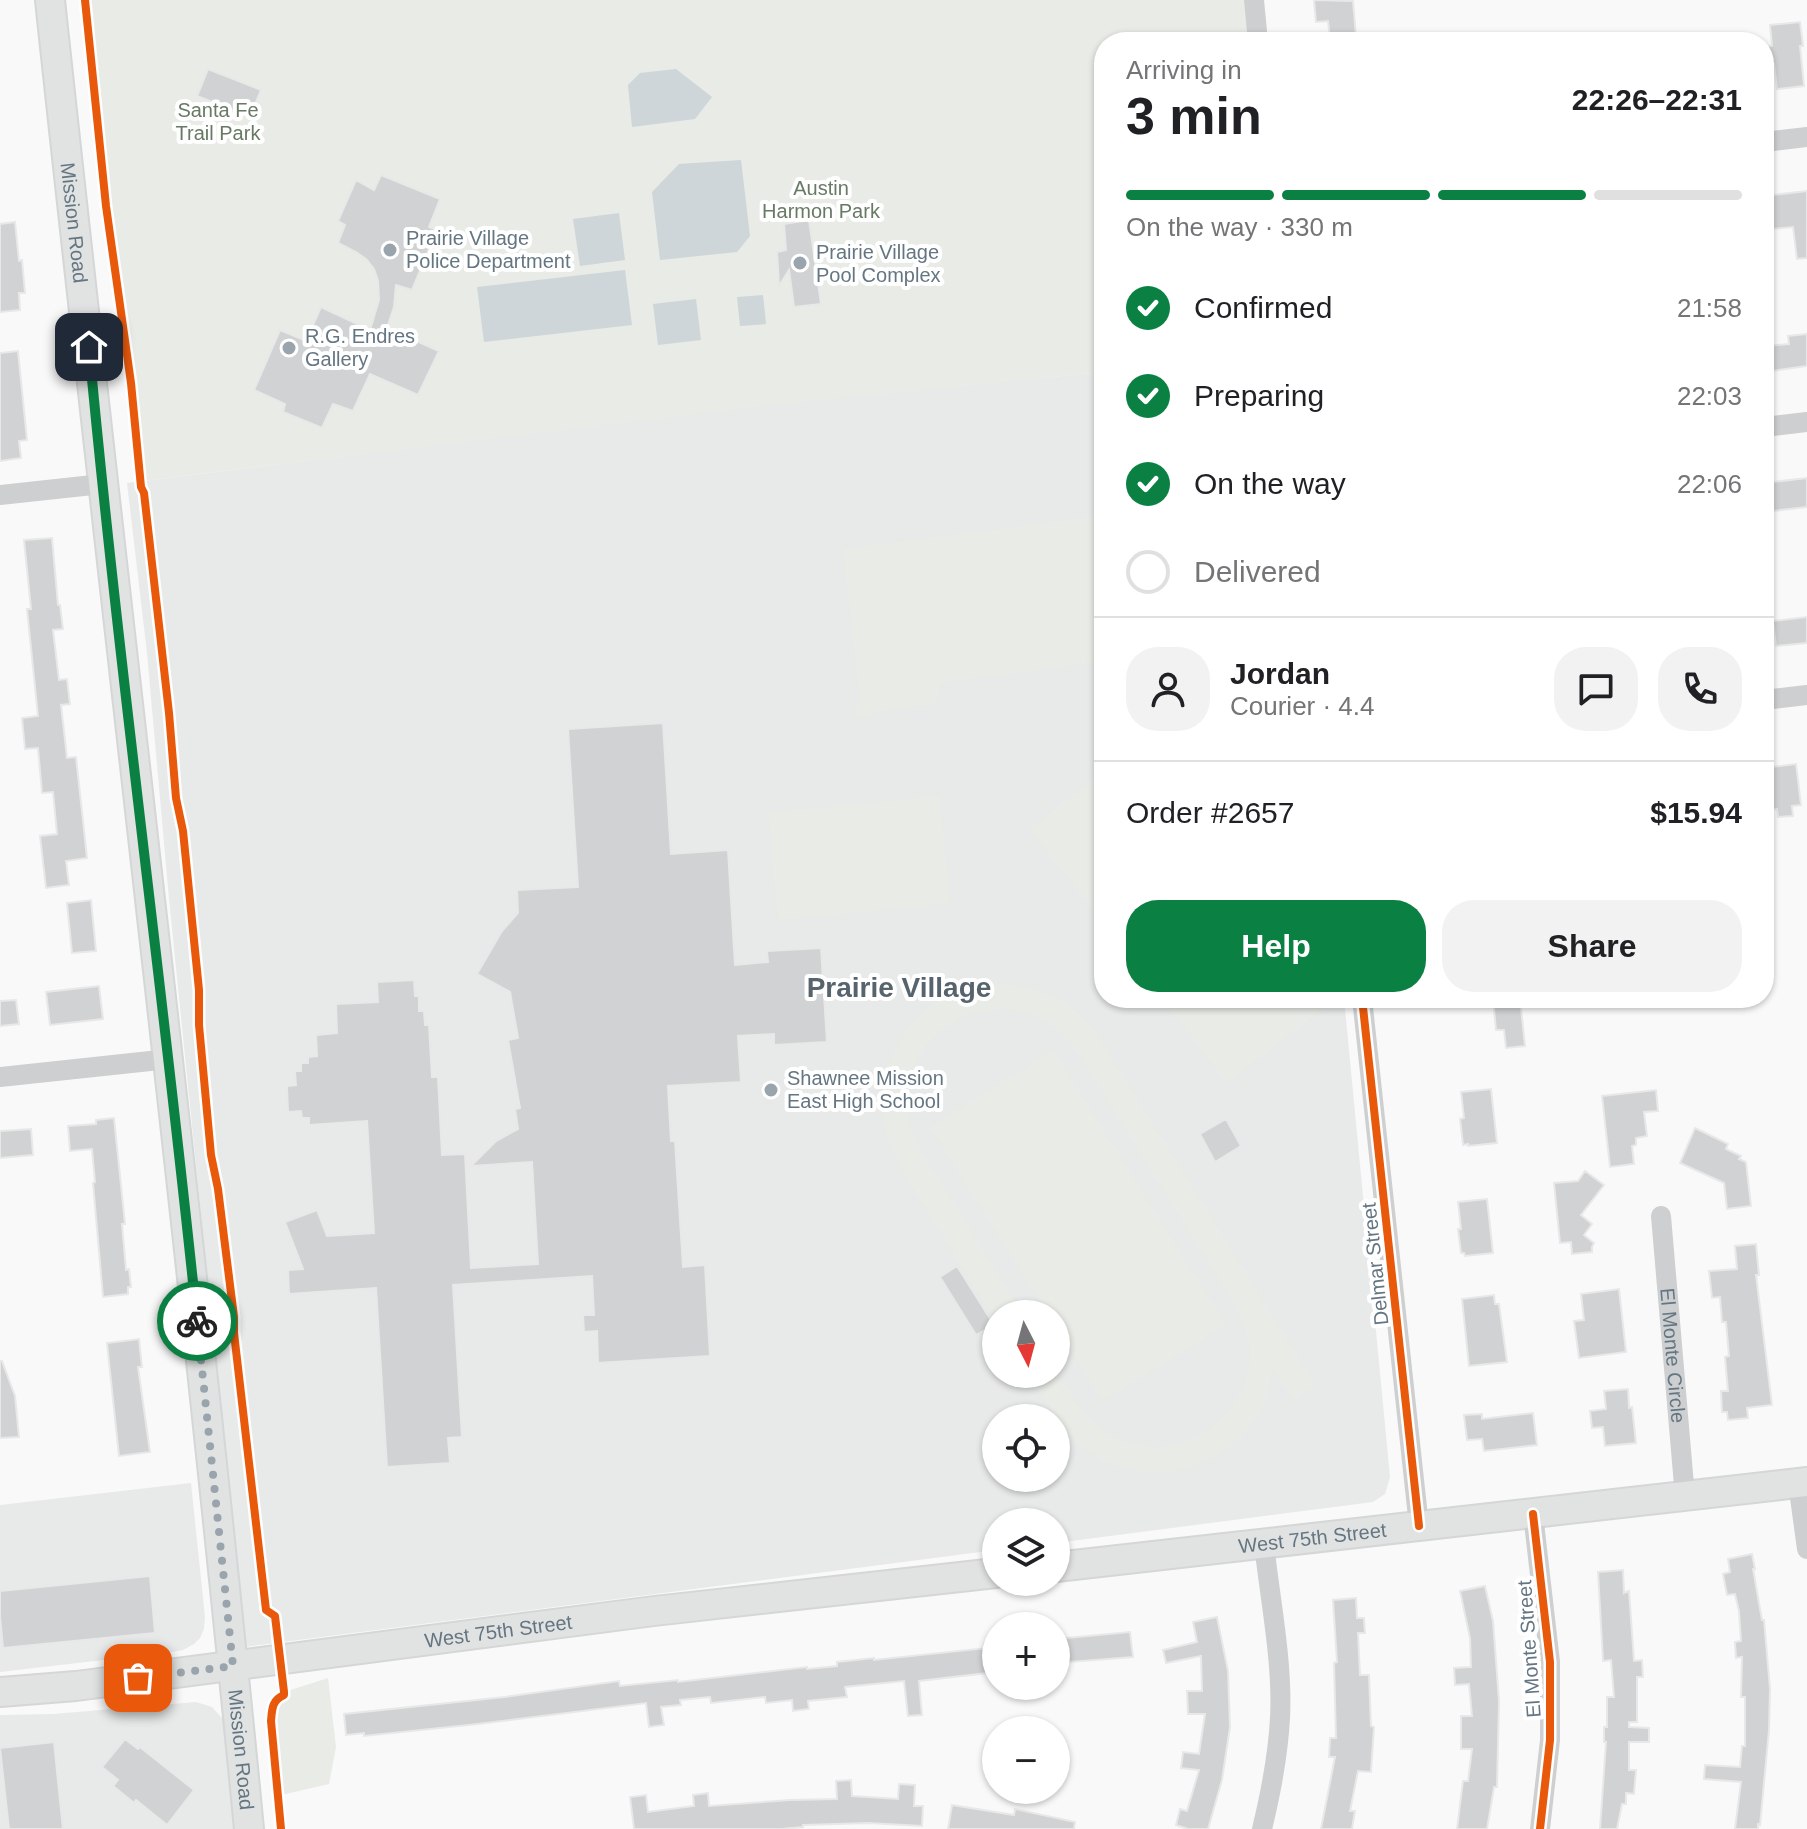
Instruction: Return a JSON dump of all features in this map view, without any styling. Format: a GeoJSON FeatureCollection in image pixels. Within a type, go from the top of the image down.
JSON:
{"type":"FeatureCollection","features":[{"type":"Feature","properties":{"kind":"main road","name":"Mission Road"},"geometry":{"type":"LineString","coordinates":[[50,0],[169,1059],[249,1829]]}},
{"type":"Feature","properties":{"kind":"main road","name":"West 75th Street"},"geometry":{"type":"LineString","coordinates":[[1070,1565],[1802,1482]]}},
{"type":"Feature","properties":{"kind":"main road","name":"West 75th Street"},"geometry":{"type":"LineString","coordinates":[[0,1692],[76,1686],[654,1611],[982,1575]]}},
{"type":"Feature","properties":{"kind":"street"},"geometry":{"type":"LineString","coordinates":[[1254,0],[1257,32]]}},
{"type":"Feature","properties":{"kind":"street"},"geometry":{"type":"LineString","coordinates":[[1774,141],[1807,137]]}},
{"type":"Feature","properties":{"kind":"street"},"geometry":{"type":"LineString","coordinates":[[1774,426],[1807,422]]}},
{"type":"Feature","properties":{"kind":"street"},"geometry":{"type":"LineString","coordinates":[[0,495],[102,484]]}},
{"type":"Feature","properties":{"kind":"street"},"geometry":{"type":"LineString","coordinates":[[1774,699],[1807,695]]}},
{"type":"Feature","properties":{"kind":"street","name":"Delmar Street"},"geometry":{"type":"LineString","coordinates":[[1363,1008],[1419,1526]]}},
{"type":"Feature","properties":{"kind":"street"},"geometry":{"type":"LineString","coordinates":[[0,1077],[169,1059]]}},
{"type":"Feature","properties":{"kind":"street","name":"El Monte Circle"},"geometry":{"type":"LineString","coordinates":[[1661,1216],[1685,1497]]}},
{"type":"Feature","properties":{"kind":"street"},"geometry":{"type":"LineString","coordinates":[[1802,1482],[1807,1549]]}},
{"type":"Feature","properties":{"kind":"street","name":"El Monte Street"},"geometry":{"type":"LineString","coordinates":[[1533,1514],[1550,1662],[1550,1740],[1540,1829]]}},
{"type":"Feature","properties":{"kind":"street"},"geometry":{"type":"LineString","coordinates":[[1262,1829],[1274,1779],[1280,1717],[1279,1676],[1264,1544]]}},
{"type":"Feature","properties":{"kind":"shaded area"},"geometry":{"type":"Polygon","coordinates":[[[676,69],[712,97],[695,119],[632,127],[628,85],[640,73],[676,69]]]}},
{"type":"Feature","properties":{"kind":"shaded area"},"geometry":{"type":"Polygon","coordinates":[[[741,160],[750,236],[737,252],[660,260],[652,192],[679,164],[741,160]]]}},
{"type":"Feature","properties":{"kind":"shaded area"},"geometry":{"type":"Polygon","coordinates":[[[619,213],[625,260],[580,266],[573,219],[619,213]]]}},
{"type":"Feature","properties":{"kind":"shaded area"},"geometry":{"type":"Polygon","coordinates":[[[625,270],[632,325],[484,342],[477,287],[625,270]]]}},
{"type":"Feature","properties":{"kind":"shaded area"},"geometry":{"type":"Polygon","coordinates":[[[763,295],[766,324],[740,326],[737,297],[763,295]]]}},
{"type":"Feature","properties":{"kind":"shaded area"},"geometry":{"type":"Polygon","coordinates":[[[696,299],[701,340],[658,345],[653,304],[696,299]]]}},
{"type":"Feature","properties":{"kind":"shaded area","name":"Shawnee Mission East High School"},"geometry":{"type":"Polygon","coordinates":[[[1094,373],[1094,1008],[1345,1008],[1390,1477],[1385,1494],[1373,1502],[1070,1541],[1070,1508],[982,1508],[982,1552],[245,1647],[147,653],[127,483],[764,405],[1094,373]]]}},
{"type":"Feature","properties":{"kind":"shaded area"},"geometry":{"type":"Polygon","coordinates":[[[191,1483],[205,1617],[204,1629],[194,1644],[173,1652],[0,1672],[0,1505],[191,1483]]]}},
{"type":"Feature","properties":{"kind":"shaded area"},"geometry":{"type":"Polygon","coordinates":[[[196,1702],[212,1707],[222,1718],[235,1829],[0,1829],[0,1715],[53,1714],[196,1702]]]}},
{"type":"Feature","properties":{"kind":"green space","name":"Austin Harmon Park"},"geometry":{"type":"Polygon","coordinates":[[[83,0],[1244,0],[1248,32],[1094,32],[1094,373],[772,405],[143,481],[127,337],[83,0]]]}},
{"type":"Feature","properties":{"kind":"green space"},"geometry":{"type":"Polygon","coordinates":[[[1094,516],[1094,662],[941,683],[936,704],[873,712],[870,718],[860,718],[854,710],[860,703],[843,549],[1094,516]]]}},
{"type":"Feature","properties":{"kind":"green space"},"geometry":{"type":"Polygon","coordinates":[[[1094,779],[1094,912],[1030,829],[1094,779]]]}},
{"type":"Feature","properties":{"kind":"green space"},"geometry":{"type":"Polygon","coordinates":[[[940,796],[950,904],[778,920],[768,812],[940,796]]]}},
{"type":"Feature","properties":{"kind":"green space"},"geometry":{"type":"Polygon","coordinates":[[[1002,984],[1040,991],[1061,1001],[1092,1026],[1316,1386],[1293,1399],[1273,1369],[1264,1404],[1248,1428],[1229,1447],[1206,1461],[1181,1470],[1154,1472],[1128,1469],[1102,1460],[1070,1435],[1070,1404],[1047,1404],[1037,1388],[1068,1388],[1081,1408],[1100,1428],[1117,1438],[1151,1447],[1186,1441],[1217,1422],[1240,1393],[1249,1367],[1248,1339],[1235,1305],[1079,1054],[1061,1033],[1049,1023],[1029,1014],[1007,1010],[987,1010],[966,1016],[932,1039],[920,1056],[908,1092],[908,1119],[919,1147],[1013,1300],[983,1300],[895,1156],[882,1114],[882,1091],[888,1067],[900,1041],[920,1015],[943,998],[970,989],[1002,984]]]}},
{"type":"Feature","properties":{"kind":"green space"},"geometry":{"type":"Polygon","coordinates":[[[1169,1008],[1324,1008],[1227,1083],[1169,1008]]]}},
{"type":"Feature","properties":{"kind":"green space"},"geometry":{"type":"Polygon","coordinates":[[[1053,1050],[1226,1325],[1103,1401],[1070,1349],[1070,1300],[1039,1300],[930,1127],[1053,1050]]]}},
{"type":"Feature","properties":{"kind":"green space"},"geometry":{"type":"Polygon","coordinates":[[[328,1678],[336,1747],[329,1784],[277,1796],[269,1712],[278,1694],[328,1678]]]}},
{"type":"Feature","properties":{"kind":"building"},"geometry":{"type":"Polygon","coordinates":[[[1314,0],[1353,1],[1356,32],[1329,32],[1328,21],[1316,22],[1314,0]]]}},
{"type":"Feature","properties":{"kind":"building"},"geometry":{"type":"Polygon","coordinates":[[[1800,22],[1804,86],[1777,89],[1774,32],[1771,32],[1770,25],[1800,22]]]}},
{"type":"Feature","properties":{"kind":"building"},"geometry":{"type":"Polygon","coordinates":[[[208,69],[261,90],[250,117],[197,96],[208,69]]]}},
{"type":"Feature","properties":{"kind":"building"},"geometry":{"type":"Polygon","coordinates":[[[381,175],[440,199],[429,227],[437,230],[412,290],[396,285],[394,307],[387,328],[439,351],[418,395],[370,374],[353,411],[333,404],[322,428],[283,412],[285,404],[254,390],[280,330],[306,341],[321,307],[370,330],[379,300],[378,281],[366,259],[338,243],[345,225],[338,221],[356,180],[374,190],[381,175]]]}},
{"type":"Feature","properties":{"kind":"building"},"geometry":{"type":"Polygon","coordinates":[[[1807,191],[1807,258],[1797,259],[1793,227],[1774,229],[1774,195],[1807,191]]]}},
{"type":"Feature","properties":{"kind":"building","name":"Prairie Village Pool Complex"},"geometry":{"type":"Polygon","coordinates":[[[809,220],[821,304],[794,307],[789,270],[779,286],[777,252],[786,250],[784,224],[809,220]]]}},
{"type":"Feature","properties":{"kind":"building"},"geometry":{"type":"Polygon","coordinates":[[[15,222],[25,293],[19,293],[20,310],[0,312],[0,224],[15,222]]]}},
{"type":"Feature","properties":{"kind":"building"},"geometry":{"type":"Polygon","coordinates":[[[1807,334],[1807,366],[1774,371],[1774,345],[1789,344],[1788,336],[1807,334]]]}},
{"type":"Feature","properties":{"kind":"building"},"geometry":{"type":"Polygon","coordinates":[[[18,351],[27,440],[19,441],[21,458],[0,461],[0,353],[18,351]]]}},
{"type":"Feature","properties":{"kind":"building"},"geometry":{"type":"Polygon","coordinates":[[[1807,478],[1807,507],[1774,511],[1774,482],[1807,478]]]}},
{"type":"Feature","properties":{"kind":"building"},"geometry":{"type":"Polygon","coordinates":[[[52,538],[63,629],[53,630],[59,680],[67,679],[70,704],[61,705],[67,758],[76,757],[87,858],[66,861],[69,885],[46,888],[40,836],[57,834],[53,792],[42,793],[38,748],[25,749],[22,718],[38,716],[27,609],[31,609],[24,540],[52,538]]]}},
{"type":"Feature","properties":{"kind":"building"},"geometry":{"type":"Polygon","coordinates":[[[1807,617],[1807,643],[1776,646],[1774,621],[1807,617]]]}},
{"type":"Feature","properties":{"kind":"building","name":"Shawnee Mission East High School"},"geometry":{"type":"Polygon","coordinates":[[[663,723],[671,854],[728,850],[735,965],[768,962],[767,951],[821,948],[827,1042],[774,1045],[774,1034],[738,1036],[741,1082],[668,1086],[671,1141],[675,1141],[683,1267],[705,1265],[710,1356],[598,1363],[597,1331],[584,1332],[583,1315],[594,1315],[592,1276],[453,1285],[462,1437],[448,1438],[450,1463],[387,1467],[376,1288],[289,1294],[288,1270],[303,1269],[285,1222],[317,1210],[327,1236],[374,1233],[367,1121],[309,1125],[309,1118],[302,1118],[301,1111],[288,1112],[287,1086],[296,1085],[295,1071],[301,1071],[301,1063],[308,1063],[308,1057],[317,1056],[316,1035],[337,1033],[336,1004],[378,1002],[377,982],[414,980],[419,1011],[424,1011],[425,1025],[429,1025],[432,1077],[438,1077],[442,1155],[465,1154],[471,1268],[538,1264],[532,1162],[471,1166],[496,1141],[518,1129],[515,1109],[520,1108],[508,1040],[518,1038],[510,992],[477,974],[502,931],[518,913],[517,890],[578,887],[568,729],[663,723]]]}},
{"type":"Feature","properties":{"kind":"building"},"geometry":{"type":"Polygon","coordinates":[[[1796,764],[1801,805],[1792,806],[1793,816],[1778,817],[1777,809],[1774,809],[1774,767],[1796,764]]]}},
{"type":"Feature","properties":{"kind":"building"},"geometry":{"type":"Polygon","coordinates":[[[91,900],[96,951],[72,953],[67,903],[91,900]]]}},
{"type":"Feature","properties":{"kind":"building"},"geometry":{"type":"Polygon","coordinates":[[[99,986],[103,1019],[50,1025],[46,992],[99,986]]]}},
{"type":"Feature","properties":{"kind":"building"},"geometry":{"type":"Polygon","coordinates":[[[16,1000],[19,1024],[0,1026],[0,1001],[16,1000]]]}},
{"type":"Feature","properties":{"kind":"building"},"geometry":{"type":"Polygon","coordinates":[[[1494,1008],[1521,1008],[1525,1046],[1506,1048],[1504,1030],[1496,1030],[1494,1008]]]}},
{"type":"Feature","properties":{"kind":"building"},"geometry":{"type":"Polygon","coordinates":[[[1491,1089],[1497,1143],[1463,1145],[1461,1092],[1491,1089]]]}},
{"type":"Feature","properties":{"kind":"building"},"geometry":{"type":"Polygon","coordinates":[[[1656,1090],[1658,1111],[1644,1112],[1647,1136],[1636,1138],[1636,1145],[1632,1146],[1634,1164],[1610,1167],[1602,1096],[1656,1090]]]}},
{"type":"Feature","properties":{"kind":"building"},"geometry":{"type":"Polygon","coordinates":[[[114,1118],[125,1224],[122,1224],[126,1270],[129,1269],[131,1287],[128,1287],[128,1294],[103,1297],[92,1149],[70,1151],[68,1126],[96,1124],[96,1120],[114,1118]]]}},
{"type":"Feature","properties":{"kind":"building"},"geometry":{"type":"Polygon","coordinates":[[[1226,1119],[1241,1146],[1215,1162],[1200,1134],[1226,1119]]]}},
{"type":"Feature","properties":{"kind":"building"},"geometry":{"type":"Polygon","coordinates":[[[1695,1128],[1728,1144],[1726,1149],[1746,1162],[1751,1206],[1727,1209],[1724,1183],[1680,1163],[1695,1128]]]}},
{"type":"Feature","properties":{"kind":"building"},"geometry":{"type":"Polygon","coordinates":[[[31,1129],[33,1155],[0,1158],[0,1131],[31,1129]]]}},
{"type":"Feature","properties":{"kind":"building"},"geometry":{"type":"Polygon","coordinates":[[[1585,1171],[1604,1185],[1581,1215],[1592,1224],[1584,1235],[1594,1243],[1592,1252],[1572,1254],[1571,1242],[1560,1243],[1554,1183],[1578,1181],[1585,1171]]]}},
{"type":"Feature","properties":{"kind":"building"},"geometry":{"type":"Polygon","coordinates":[[[1487,1199],[1493,1253],[1465,1256],[1461,1253],[1458,1202],[1487,1199]]]}},
{"type":"Feature","properties":{"kind":"building"},"geometry":{"type":"Polygon","coordinates":[[[1756,1244],[1759,1275],[1756,1275],[1772,1405],[1747,1408],[1748,1418],[1728,1420],[1727,1412],[1722,1412],[1721,1391],[1728,1391],[1726,1322],[1722,1322],[1720,1297],[1712,1298],[1709,1271],[1737,1269],[1735,1246],[1756,1244]]]}},
{"type":"Feature","properties":{"kind":"building"},"geometry":{"type":"Polygon","coordinates":[[[957,1266],[982,1306],[982,1332],[976,1335],[940,1277],[957,1266]]]}},
{"type":"Feature","properties":{"kind":"building"},"geometry":{"type":"Polygon","coordinates":[[[1619,1289],[1626,1352],[1579,1358],[1574,1321],[1584,1320],[1581,1294],[1619,1289]]]}},
{"type":"Feature","properties":{"kind":"building"},"geometry":{"type":"Polygon","coordinates":[[[1494,1295],[1495,1304],[1499,1304],[1507,1362],[1469,1366],[1462,1299],[1494,1295]]]}},
{"type":"Feature","properties":{"kind":"building"},"geometry":{"type":"Polygon","coordinates":[[[139,1339],[142,1367],[138,1367],[150,1452],[119,1456],[107,1343],[139,1339]]]}},
{"type":"Feature","properties":{"kind":"building"},"geometry":{"type":"Polygon","coordinates":[[[0,1361],[15,1396],[19,1437],[0,1438],[0,1361]]]}},
{"type":"Feature","properties":{"kind":"building"},"geometry":{"type":"Polygon","coordinates":[[[1628,1389],[1636,1443],[1605,1446],[1603,1427],[1592,1428],[1590,1411],[1606,1409],[1604,1391],[1628,1389]]]}},
{"type":"Feature","properties":{"kind":"building"},"geometry":{"type":"Polygon","coordinates":[[[1533,1413],[1537,1445],[1484,1451],[1482,1439],[1467,1440],[1464,1415],[1482,1414],[1482,1419],[1533,1413]]]}},
{"type":"Feature","properties":{"kind":"building"},"geometry":{"type":"Polygon","coordinates":[[[1752,1554],[1764,1620],[1770,1689],[1769,1730],[1760,1825],[1758,1829],[1735,1829],[1741,1782],[1704,1779],[1705,1765],[1740,1767],[1742,1746],[1745,1746],[1742,1657],[1736,1658],[1735,1642],[1741,1641],[1739,1611],[1735,1594],[1727,1595],[1723,1574],[1730,1572],[1728,1559],[1752,1554]]]}},
{"type":"Feature","properties":{"kind":"building"},"geometry":{"type":"Polygon","coordinates":[[[1623,1570],[1624,1593],[1629,1591],[1634,1661],[1642,1660],[1643,1677],[1637,1677],[1637,1722],[1629,1722],[1629,1727],[1649,1728],[1649,1742],[1629,1742],[1629,1770],[1636,1770],[1634,1794],[1626,1793],[1626,1804],[1622,1804],[1617,1829],[1600,1829],[1607,1697],[1614,1697],[1611,1660],[1603,1661],[1598,1572],[1623,1570]]]}},
{"type":"Feature","properties":{"kind":"building"},"geometry":{"type":"Polygon","coordinates":[[[150,1576],[155,1633],[3,1648],[0,1591],[150,1576]]]}},
{"type":"Feature","properties":{"kind":"building"},"geometry":{"type":"Polygon","coordinates":[[[1485,1586],[1493,1621],[1499,1701],[1497,1787],[1494,1787],[1487,1829],[1457,1829],[1463,1781],[1468,1781],[1472,1749],[1461,1749],[1461,1716],[1472,1716],[1469,1684],[1455,1685],[1454,1668],[1471,1667],[1470,1638],[1460,1591],[1485,1586]]]}},
{"type":"Feature","properties":{"kind":"building"},"geometry":{"type":"Polygon","coordinates":[[[1356,1598],[1357,1618],[1364,1618],[1365,1633],[1358,1633],[1360,1675],[1369,1675],[1371,1726],[1374,1727],[1371,1772],[1358,1771],[1350,1811],[1355,1811],[1352,1829],[1321,1829],[1335,1757],[1329,1757],[1330,1738],[1336,1738],[1334,1663],[1337,1662],[1333,1600],[1356,1598]]]}},
{"type":"Feature","properties":{"kind":"building"},"geometry":{"type":"Polygon","coordinates":[[[1217,1617],[1228,1671],[1230,1727],[1222,1780],[1208,1829],[1188,1829],[1176,1825],[1180,1809],[1187,1811],[1199,1770],[1181,1768],[1183,1752],[1199,1754],[1205,1714],[1188,1714],[1187,1691],[1202,1691],[1201,1656],[1166,1663],[1163,1650],[1197,1642],[1193,1622],[1217,1617]]]}},
{"type":"Feature","properties":{"kind":"building"},"geometry":{"type":"Polygon","coordinates":[[[1130,1632],[1133,1657],[1070,1662],[1070,1638],[1130,1632]]]}},
{"type":"Feature","properties":{"kind":"building"},"geometry":{"type":"Polygon","coordinates":[[[982,1648],[982,1674],[919,1681],[922,1715],[908,1716],[904,1681],[845,1687],[847,1697],[808,1701],[809,1709],[793,1711],[792,1700],[766,1703],[765,1697],[711,1703],[710,1697],[680,1700],[681,1705],[661,1707],[664,1725],[649,1727],[646,1703],[478,1724],[364,1736],[364,1733],[346,1735],[344,1714],[619,1681],[620,1686],[678,1682],[982,1648]]]}},
{"type":"Feature","properties":{"kind":"building"},"geometry":{"type":"Polygon","coordinates":[[[125,1739],[138,1749],[140,1747],[194,1790],[167,1825],[113,1786],[118,1780],[102,1767],[125,1739]]]}},
{"type":"Feature","properties":{"kind":"building"},"geometry":{"type":"Polygon","coordinates":[[[54,1742],[63,1829],[9,1829],[0,1748],[54,1742]]]}},
{"type":"Feature","properties":{"kind":"building"},"geometry":{"type":"Polygon","coordinates":[[[851,1780],[852,1796],[898,1799],[899,1784],[915,1785],[914,1806],[923,1806],[922,1826],[869,1823],[803,1825],[781,1829],[634,1829],[630,1797],[646,1795],[648,1812],[694,1806],[693,1795],[708,1793],[709,1806],[837,1799],[836,1781],[851,1780]]]}},
{"type":"Feature","properties":{"kind":"building"},"geometry":{"type":"Polygon","coordinates":[[[952,1805],[1014,1815],[1015,1809],[1075,1822],[1074,1829],[948,1829],[952,1805]]]}},
{"type":"Feature","properties":{"kind":"cycle path"},"geometry":{"type":"LineString","coordinates":[[85,0],[106,206],[131,383],[176,798],[183,831],[211,1155],[234,1317],[266,1610],[275,1616],[284,1692],[273,1705],[271,1721],[281,1829]]}},
{"type":"Feature","properties":{"kind":"cycle path"},"geometry":{"type":"LineString","coordinates":[[1363,1008],[1419,1526]]}},
{"type":"Feature","properties":{"kind":"cycle path"},"geometry":{"type":"LineString","coordinates":[[1533,1514],[1550,1662],[1550,1740],[1540,1829]]}},
{"type":"Feature","properties":{"kind":"way so far"},"geometry":{"type":"LineString","coordinates":[[138,1678],[233,1666],[197,1321]]}},
{"type":"Feature","properties":{"kind":"place","name":"Prairie Village Police Department"},"geometry":{"type":"Point","coordinates":[390,250]}},
{"type":"Feature","properties":{"kind":"place","name":"Prairie Village Pool Complex"},"geometry":{"type":"Point","coordinates":[800,263]}},
{"type":"Feature","properties":{"kind":"place","name":"R.G. Endres Gallery"},"geometry":{"type":"Point","coordinates":[289,348]}},
{"type":"Feature","properties":{"kind":"place","name":"Shawnee Mission East High School"},"geometry":{"type":"Point","coordinates":[771,1090]}},
{"type":"Feature","properties":{"kind":"district","name":"Prairie Village"},"geometry":{"type":"Point","coordinates":[899,987]}},
{"type":"Feature","properties":{"kind":"route"},"geometry":{"type":"LineString","coordinates":[[89,347],[197,1321]]}},
{"type":"Feature","properties":{"kind":"park label","name":"Santa Fe Trail Park"},"geometry":{"type":"Point","coordinates":[218,122]}}]}
